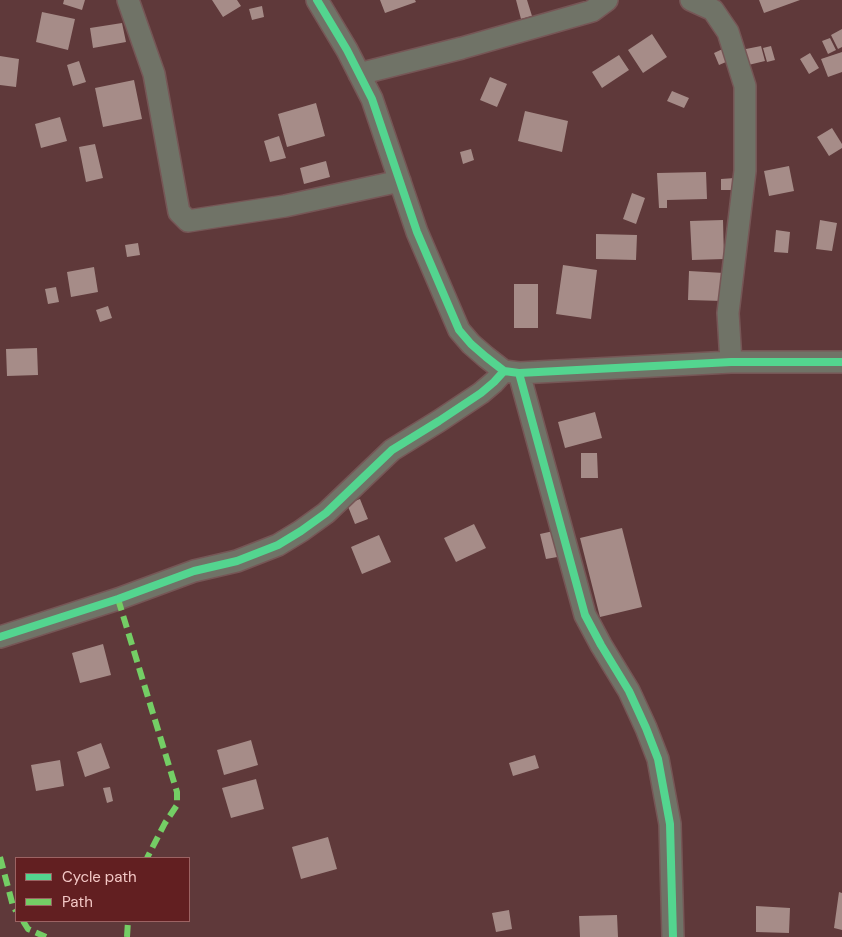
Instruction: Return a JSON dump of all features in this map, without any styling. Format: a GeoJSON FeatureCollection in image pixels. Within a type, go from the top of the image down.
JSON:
{"type":"FeatureCollection","features":[{"type":"Feature","properties":{"kind":"street"},"geometry":{"type":"LineString","coordinates":[[128,0],[154,74],[179,212],[188,221],[285,206],[400,181]]}},
{"type":"Feature","properties":{"kind":"street"},"geometry":{"type":"LineString","coordinates":[[318,0],[347,50],[372,99],[417,232],[459,330],[486,357],[512,372],[585,615],[629,691],[658,759],[670,824],[673,937]]}},
{"type":"Feature","properties":{"kind":"street"},"geometry":{"type":"LineString","coordinates":[[359,74],[462,48],[592,11],[607,0]]}},
{"type":"Feature","properties":{"kind":"street"},"geometry":{"type":"LineString","coordinates":[[691,0],[713,10],[728,32],[746,86],[745,171],[728,313],[731,362]]}},
{"type":"Feature","properties":{"kind":"street"},"geometry":{"type":"LineString","coordinates":[[0,637],[118,599],[194,571],[237,561],[278,544],[301,531],[326,513],[392,450],[512,372],[731,362],[842,362]]}},
{"type":"Feature","properties":{"kind":"building"},"geometry":{"type":"Polygon","coordinates":[[[64,0],[85,0],[82,10],[63,4],[64,0]]]}},
{"type":"Feature","properties":{"kind":"building"},"geometry":{"type":"Polygon","coordinates":[[[212,0],[237,0],[241,6],[223,17],[212,0]]]}},
{"type":"Feature","properties":{"kind":"building"},"geometry":{"type":"Polygon","coordinates":[[[380,0],[415,0],[416,2],[385,13],[380,0]]]}},
{"type":"Feature","properties":{"kind":"building"},"geometry":{"type":"Polygon","coordinates":[[[516,0],[527,0],[532,16],[521,19],[516,0]]]}},
{"type":"Feature","properties":{"kind":"building"},"geometry":{"type":"Polygon","coordinates":[[[759,0],[800,0],[764,13],[759,0]]]}},
{"type":"Feature","properties":{"kind":"building"},"geometry":{"type":"Polygon","coordinates":[[[262,6],[264,17],[252,20],[249,9],[262,6]]]}},
{"type":"Feature","properties":{"kind":"building"},"geometry":{"type":"Polygon","coordinates":[[[42,12],[75,19],[68,50],[36,42],[42,12]]]}},
{"type":"Feature","properties":{"kind":"building"},"geometry":{"type":"Polygon","coordinates":[[[122,23],[126,42],[93,48],[90,28],[122,23]]]}},
{"type":"Feature","properties":{"kind":"building"},"geometry":{"type":"Polygon","coordinates":[[[842,29],[842,47],[838,49],[831,35],[842,29]]]}},
{"type":"Feature","properties":{"kind":"building"},"geometry":{"type":"Polygon","coordinates":[[[652,34],[667,57],[643,73],[628,50],[652,34]]]}},
{"type":"Feature","properties":{"kind":"building"},"geometry":{"type":"Polygon","coordinates":[[[830,38],[836,50],[828,54],[822,41],[830,38]]]}},
{"type":"Feature","properties":{"kind":"building"},"geometry":{"type":"Polygon","coordinates":[[[761,46],[765,61],[740,67],[736,51],[761,46]]]}},
{"type":"Feature","properties":{"kind":"building"},"geometry":{"type":"Polygon","coordinates":[[[771,46],[775,60],[767,62],[763,48],[771,46]]]}},
{"type":"Feature","properties":{"kind":"building"},"geometry":{"type":"Polygon","coordinates":[[[727,47],[733,59],[719,65],[714,53],[727,47]]]}},
{"type":"Feature","properties":{"kind":"building"},"geometry":{"type":"Polygon","coordinates":[[[842,52],[842,72],[828,77],[821,59],[842,52]]]}},
{"type":"Feature","properties":{"kind":"building"},"geometry":{"type":"Polygon","coordinates":[[[810,53],[819,68],[809,74],[800,59],[810,53]]]}},
{"type":"Feature","properties":{"kind":"building"},"geometry":{"type":"Polygon","coordinates":[[[619,55],[629,70],[602,88],[592,72],[619,55]]]}},
{"type":"Feature","properties":{"kind":"building"},"geometry":{"type":"Polygon","coordinates":[[[0,56],[19,59],[16,87],[0,85],[0,56]]]}},
{"type":"Feature","properties":{"kind":"building"},"geometry":{"type":"Polygon","coordinates":[[[79,61],[86,82],[73,86],[67,65],[79,61]]]}},
{"type":"Feature","properties":{"kind":"building"},"geometry":{"type":"Polygon","coordinates":[[[490,77],[507,84],[497,107],[480,100],[490,77]]]}},
{"type":"Feature","properties":{"kind":"building"},"geometry":{"type":"Polygon","coordinates":[[[134,80],[142,119],[103,127],[95,88],[134,80]]]}},
{"type":"Feature","properties":{"kind":"building"},"geometry":{"type":"Polygon","coordinates":[[[672,91],[689,98],[684,108],[667,101],[672,91]]]}},
{"type":"Feature","properties":{"kind":"building"},"geometry":{"type":"Polygon","coordinates":[[[316,103],[325,136],[287,147],[278,114],[316,103]]]}},
{"type":"Feature","properties":{"kind":"building"},"geometry":{"type":"Polygon","coordinates":[[[525,111],[568,121],[562,152],[518,141],[525,111]]]}},
{"type":"Feature","properties":{"kind":"building"},"geometry":{"type":"Polygon","coordinates":[[[60,117],[67,141],[41,148],[35,124],[60,117]]]}},
{"type":"Feature","properties":{"kind":"building"},"geometry":{"type":"Polygon","coordinates":[[[832,128],[842,144],[842,148],[829,156],[817,137],[832,128]]]}},
{"type":"Feature","properties":{"kind":"building"},"geometry":{"type":"Polygon","coordinates":[[[279,136],[286,158],[270,162],[264,141],[279,136]]]}},
{"type":"Feature","properties":{"kind":"building"},"geometry":{"type":"Polygon","coordinates":[[[95,144],[103,178],[86,182],[79,147],[95,144]]]}},
{"type":"Feature","properties":{"kind":"building"},"geometry":{"type":"Polygon","coordinates":[[[471,149],[474,160],[463,164],[460,152],[471,149]]]}},
{"type":"Feature","properties":{"kind":"building"},"geometry":{"type":"Polygon","coordinates":[[[326,161],[330,177],[304,184],[300,168],[326,161]]]}},
{"type":"Feature","properties":{"kind":"building"},"geometry":{"type":"Polygon","coordinates":[[[789,166],[794,191],[769,196],[764,171],[789,166]]]}},
{"type":"Feature","properties":{"kind":"building"},"geometry":{"type":"Polygon","coordinates":[[[706,172],[707,199],[667,200],[667,208],[659,208],[657,173],[706,172]]]}},
{"type":"Feature","properties":{"kind":"building"},"geometry":{"type":"Polygon","coordinates":[[[735,178],[735,190],[721,190],[721,179],[735,178]]]}},
{"type":"Feature","properties":{"kind":"building"},"geometry":{"type":"Polygon","coordinates":[[[632,193],[645,198],[636,224],[623,219],[632,193]]]}},
{"type":"Feature","properties":{"kind":"building"},"geometry":{"type":"Polygon","coordinates":[[[723,220],[724,259],[692,260],[690,221],[723,220]]]}},
{"type":"Feature","properties":{"kind":"building"},"geometry":{"type":"Polygon","coordinates":[[[820,220],[837,223],[832,251],[816,249],[820,220]]]}},
{"type":"Feature","properties":{"kind":"building"},"geometry":{"type":"Polygon","coordinates":[[[776,230],[790,232],[788,253],[774,252],[776,230]]]}},
{"type":"Feature","properties":{"kind":"building"},"geometry":{"type":"Polygon","coordinates":[[[596,234],[637,235],[636,260],[596,259],[596,234]]]}},
{"type":"Feature","properties":{"kind":"building"},"geometry":{"type":"Polygon","coordinates":[[[138,243],[140,255],[127,257],[125,245],[138,243]]]}},
{"type":"Feature","properties":{"kind":"building"},"geometry":{"type":"Polygon","coordinates":[[[563,265],[597,270],[591,319],[556,314],[563,265]]]}},
{"type":"Feature","properties":{"kind":"building"},"geometry":{"type":"Polygon","coordinates":[[[94,267],[98,292],[71,297],[67,272],[94,267]]]}},
{"type":"Feature","properties":{"kind":"building"},"geometry":{"type":"Polygon","coordinates":[[[689,271],[724,273],[723,301],[688,300],[689,271]]]}},
{"type":"Feature","properties":{"kind":"building"},"geometry":{"type":"Polygon","coordinates":[[[514,284],[538,284],[538,328],[514,328],[514,284]]]}},
{"type":"Feature","properties":{"kind":"building"},"geometry":{"type":"Polygon","coordinates":[[[56,287],[59,302],[48,304],[45,289],[56,287]]]}},
{"type":"Feature","properties":{"kind":"building"},"geometry":{"type":"Polygon","coordinates":[[[108,306],[112,318],[100,322],[96,310],[108,306]]]}},
{"type":"Feature","properties":{"kind":"building"},"geometry":{"type":"Polygon","coordinates":[[[37,348],[38,375],[7,376],[6,349],[37,348]]]}},
{"type":"Feature","properties":{"kind":"building"},"geometry":{"type":"Polygon","coordinates":[[[595,412],[602,438],[565,448],[558,422],[595,412]]]}},
{"type":"Feature","properties":{"kind":"building"},"geometry":{"type":"Polygon","coordinates":[[[581,453],[597,453],[598,478],[581,478],[581,453]]]}},
{"type":"Feature","properties":{"kind":"building"},"geometry":{"type":"Polygon","coordinates":[[[360,499],[368,519],[355,524],[347,504],[360,499]]]}},
{"type":"Feature","properties":{"kind":"building"},"geometry":{"type":"Polygon","coordinates":[[[474,524],[486,548],[456,562],[444,538],[474,524]]]}},
{"type":"Feature","properties":{"kind":"building"},"geometry":{"type":"Polygon","coordinates":[[[622,528],[642,607],[600,617],[580,538],[622,528]]]}},
{"type":"Feature","properties":{"kind":"building"},"geometry":{"type":"Polygon","coordinates":[[[558,530],[563,556],[546,559],[540,534],[558,530]]]}},
{"type":"Feature","properties":{"kind":"building"},"geometry":{"type":"Polygon","coordinates":[[[379,535],[391,562],[362,574],[351,547],[379,535]]]}},
{"type":"Feature","properties":{"kind":"building"},"geometry":{"type":"Polygon","coordinates":[[[103,644],[111,675],[80,683],[72,653],[103,644]]]}},
{"type":"Feature","properties":{"kind":"building"},"geometry":{"type":"Polygon","coordinates":[[[251,740],[258,765],[224,775],[217,750],[251,740]]]}},
{"type":"Feature","properties":{"kind":"building"},"geometry":{"type":"Polygon","coordinates":[[[101,743],[110,768],[85,777],[77,752],[101,743]]]}},
{"type":"Feature","properties":{"kind":"building"},"geometry":{"type":"Polygon","coordinates":[[[535,755],[539,768],[513,776],[509,763],[535,755]]]}},
{"type":"Feature","properties":{"kind":"building"},"geometry":{"type":"Polygon","coordinates":[[[60,760],[64,786],[36,791],[31,765],[60,760]]]}},
{"type":"Feature","properties":{"kind":"building"},"geometry":{"type":"Polygon","coordinates":[[[256,779],[264,809],[231,818],[222,788],[256,779]]]}},
{"type":"Feature","properties":{"kind":"building"},"geometry":{"type":"Polygon","coordinates":[[[110,787],[113,801],[107,803],[103,788],[110,787]]]}},
{"type":"Feature","properties":{"kind":"building"},"geometry":{"type":"Polygon","coordinates":[[[328,837],[337,869],[301,879],[292,847],[328,837]]]}},
{"type":"Feature","properties":{"kind":"building"},"geometry":{"type":"Polygon","coordinates":[[[839,892],[842,893],[842,930],[834,928],[839,892]]]}},
{"type":"Feature","properties":{"kind":"building"},"geometry":{"type":"Polygon","coordinates":[[[756,906],[790,908],[789,933],[756,932],[756,906]]]}},
{"type":"Feature","properties":{"kind":"building"},"geometry":{"type":"Polygon","coordinates":[[[509,910],[512,929],[496,932],[492,913],[509,910]]]}},
{"type":"Feature","properties":{"kind":"building"},"geometry":{"type":"Polygon","coordinates":[[[617,915],[618,937],[580,937],[579,916],[617,915]]]}},
{"type":"Feature","properties":{"kind":"marked path"},"geometry":{"type":"LineString","coordinates":[[118,599],[177,792],[177,805],[165,823],[148,857]]}},
{"type":"Feature","properties":{"kind":"marked path"},"geometry":{"type":"LineString","coordinates":[[0,857],[15,909]]}},
{"type":"Feature","properties":{"kind":"marked path"},"geometry":{"type":"LineString","coordinates":[[24,922],[28,929],[46,937]]}},
{"type":"Feature","properties":{"kind":"marked path"},"geometry":{"type":"LineString","coordinates":[[127,937],[128,922]]}},
{"type":"Feature","properties":{"kind":"cycle path"},"geometry":{"type":"LineString","coordinates":[[317,0],[347,50],[372,99],[417,232],[459,330],[471,344],[504,371],[519,373],[731,362],[842,362]]}},
{"type":"Feature","properties":{"kind":"cycle path"},"geometry":{"type":"LineString","coordinates":[[0,637],[118,599],[194,571],[237,561],[278,545],[326,513],[392,450],[481,393],[504,371]]}},
{"type":"Feature","properties":{"kind":"cycle path"},"geometry":{"type":"LineString","coordinates":[[519,373],[585,615],[629,691],[658,759],[670,824],[673,937]]}}]}
